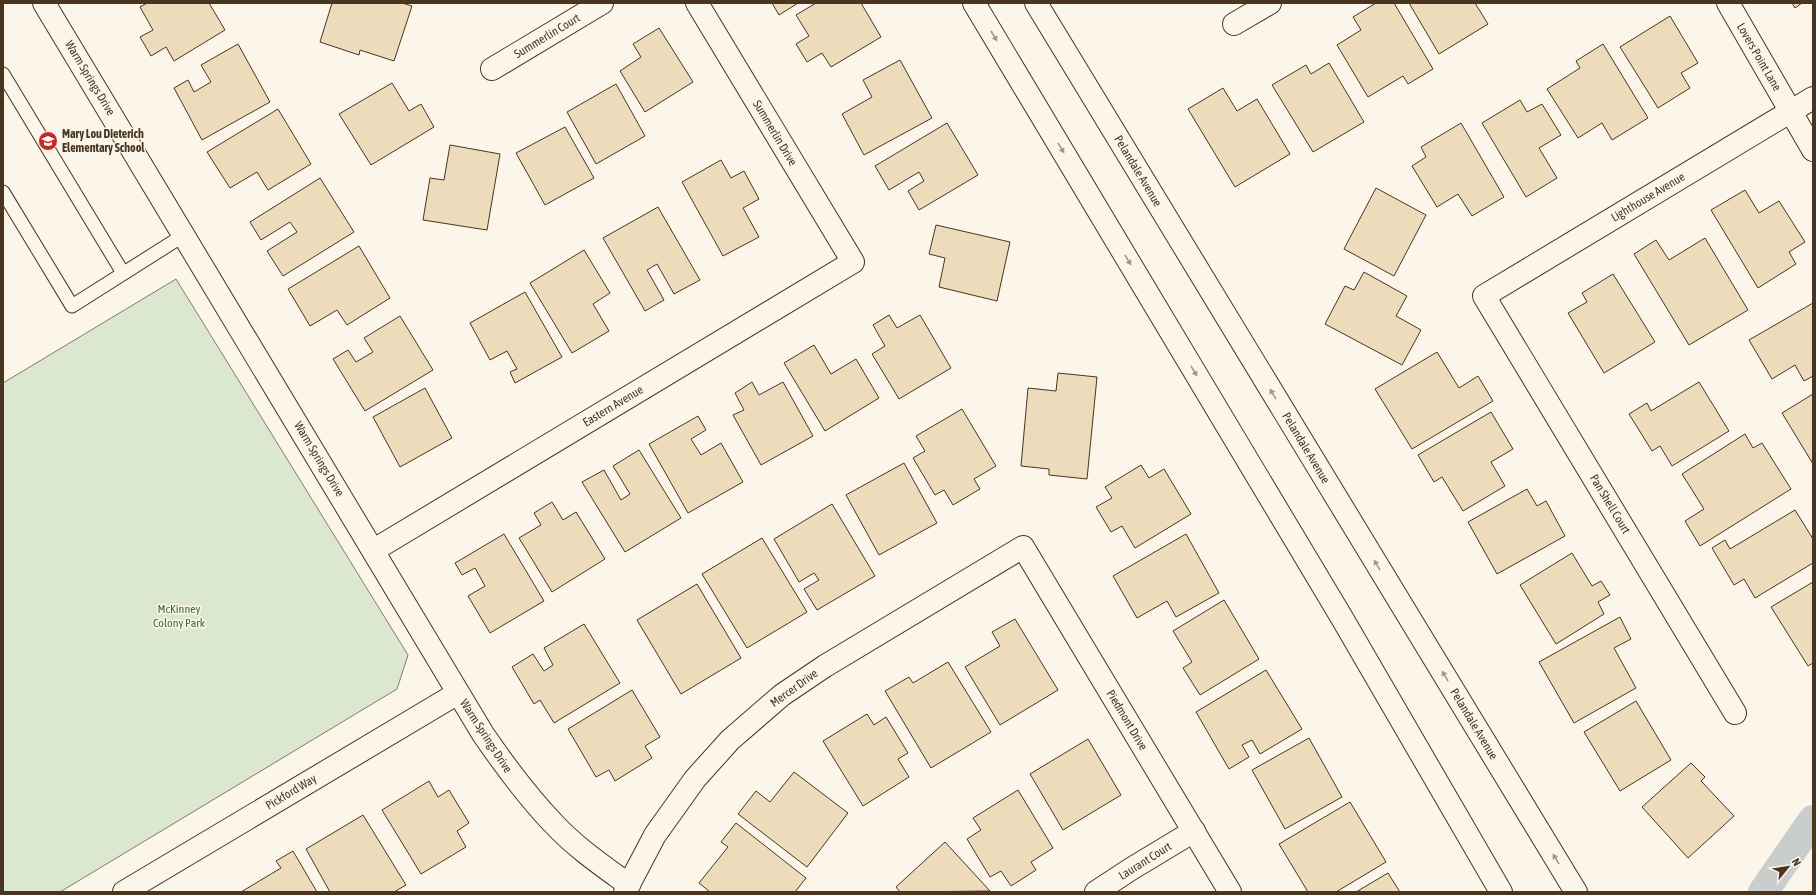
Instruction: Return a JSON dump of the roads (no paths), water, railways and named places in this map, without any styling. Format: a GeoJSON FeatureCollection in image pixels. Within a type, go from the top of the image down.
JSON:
{"type":"FeatureCollection","features":[{"type":"Feature","properties":{"kind":"street","name":"Warm Springs Drive"},"geometry":{"type":"LineString","coordinates":[[44,3],[458,692],[511,775],[554,824],[627,888]]}},
{"type":"Feature","properties":{"kind":"street","name":"Summerlin Court"},"geometry":{"type":"LineString","coordinates":[[492,69],[602,3]]}},
{"type":"Feature","properties":{"kind":"street","name":"Summerlin Drive"},"geometry":{"type":"LineString","coordinates":[[697,3],[852,262]]}},
{"type":"Feature","properties":{"kind":"street"},"geometry":{"type":"LineString","coordinates":[[974,3],[1342,618],[1501,892]]}},
{"type":"Feature","properties":{"kind":"street","name":"Pelandale Avenue"},"geometry":{"type":"LineString","coordinates":[[1036,3],[1576,892]]}},
{"type":"Feature","properties":{"kind":"street"},"geometry":{"type":"LineString","coordinates":[[1234,24],[1270,3]]}},
{"type":"Feature","properties":{"kind":"street","name":"Lovers Point Lane"},"geometry":{"type":"LineString","coordinates":[[1728,3],[1813,150]]}},
{"type":"Feature","properties":{"kind":"street","name":"Lighthouse Avenue"},"geometry":{"type":"LineString","coordinates":[[1484,296],[1813,98]]}},
{"type":"Feature","properties":{"kind":"street","name":"Eastern Avenue"},"geometry":{"type":"LineString","coordinates":[[374,550],[852,262]]}},
{"type":"Feature","properties":{"kind":"street","name":"Pan Shell Court"},"geometry":{"type":"LineString","coordinates":[[1484,296],[1735,713]]}},
{"type":"Feature","properties":{"kind":"street","name":"Piedmont Drive"},"geometry":{"type":"LineString","coordinates":[[1023,547],[1230,892]]}},
{"type":"Feature","properties":{"kind":"street","name":"Mercer Drive"},"geometry":{"type":"LineString","coordinates":[[627,888],[655,835],[695,779],[730,740],[782,695],[825,666],[1023,547]]}},
{"type":"Feature","properties":{"kind":"street","name":"Pickford Way"},"geometry":{"type":"LineString","coordinates":[[124,892],[458,692]]}},
{"type":"Feature","properties":{"kind":"street","name":"Laurant Court"},"geometry":{"type":"LineString","coordinates":[[1096,892],[1194,831]]}},
{"type":"Feature","properties":{"kind":"lane"},"geometry":{"type":"LineString","coordinates":[[3,74],[123,273]]}},
{"type":"Feature","properties":{"kind":"lane"},"geometry":{"type":"LineString","coordinates":[[3,192],[72,306],[184,235]]}},
{"type":"Feature","properties":{"kind":"waterway"},"geometry":{"type":"LineString","coordinates":[[1763,892],[1813,820]]}},
{"type":"Feature","properties":{"kind":"place","name":"Mary Lou Dieterich Elementary School"},"geometry":{"type":"Point","coordinates":[48,141]}},
{"type":"Feature","properties":{"kind":"park label","name":"McKinney Colony Park"},"geometry":{"type":"Point","coordinates":[179,616]}}]}
